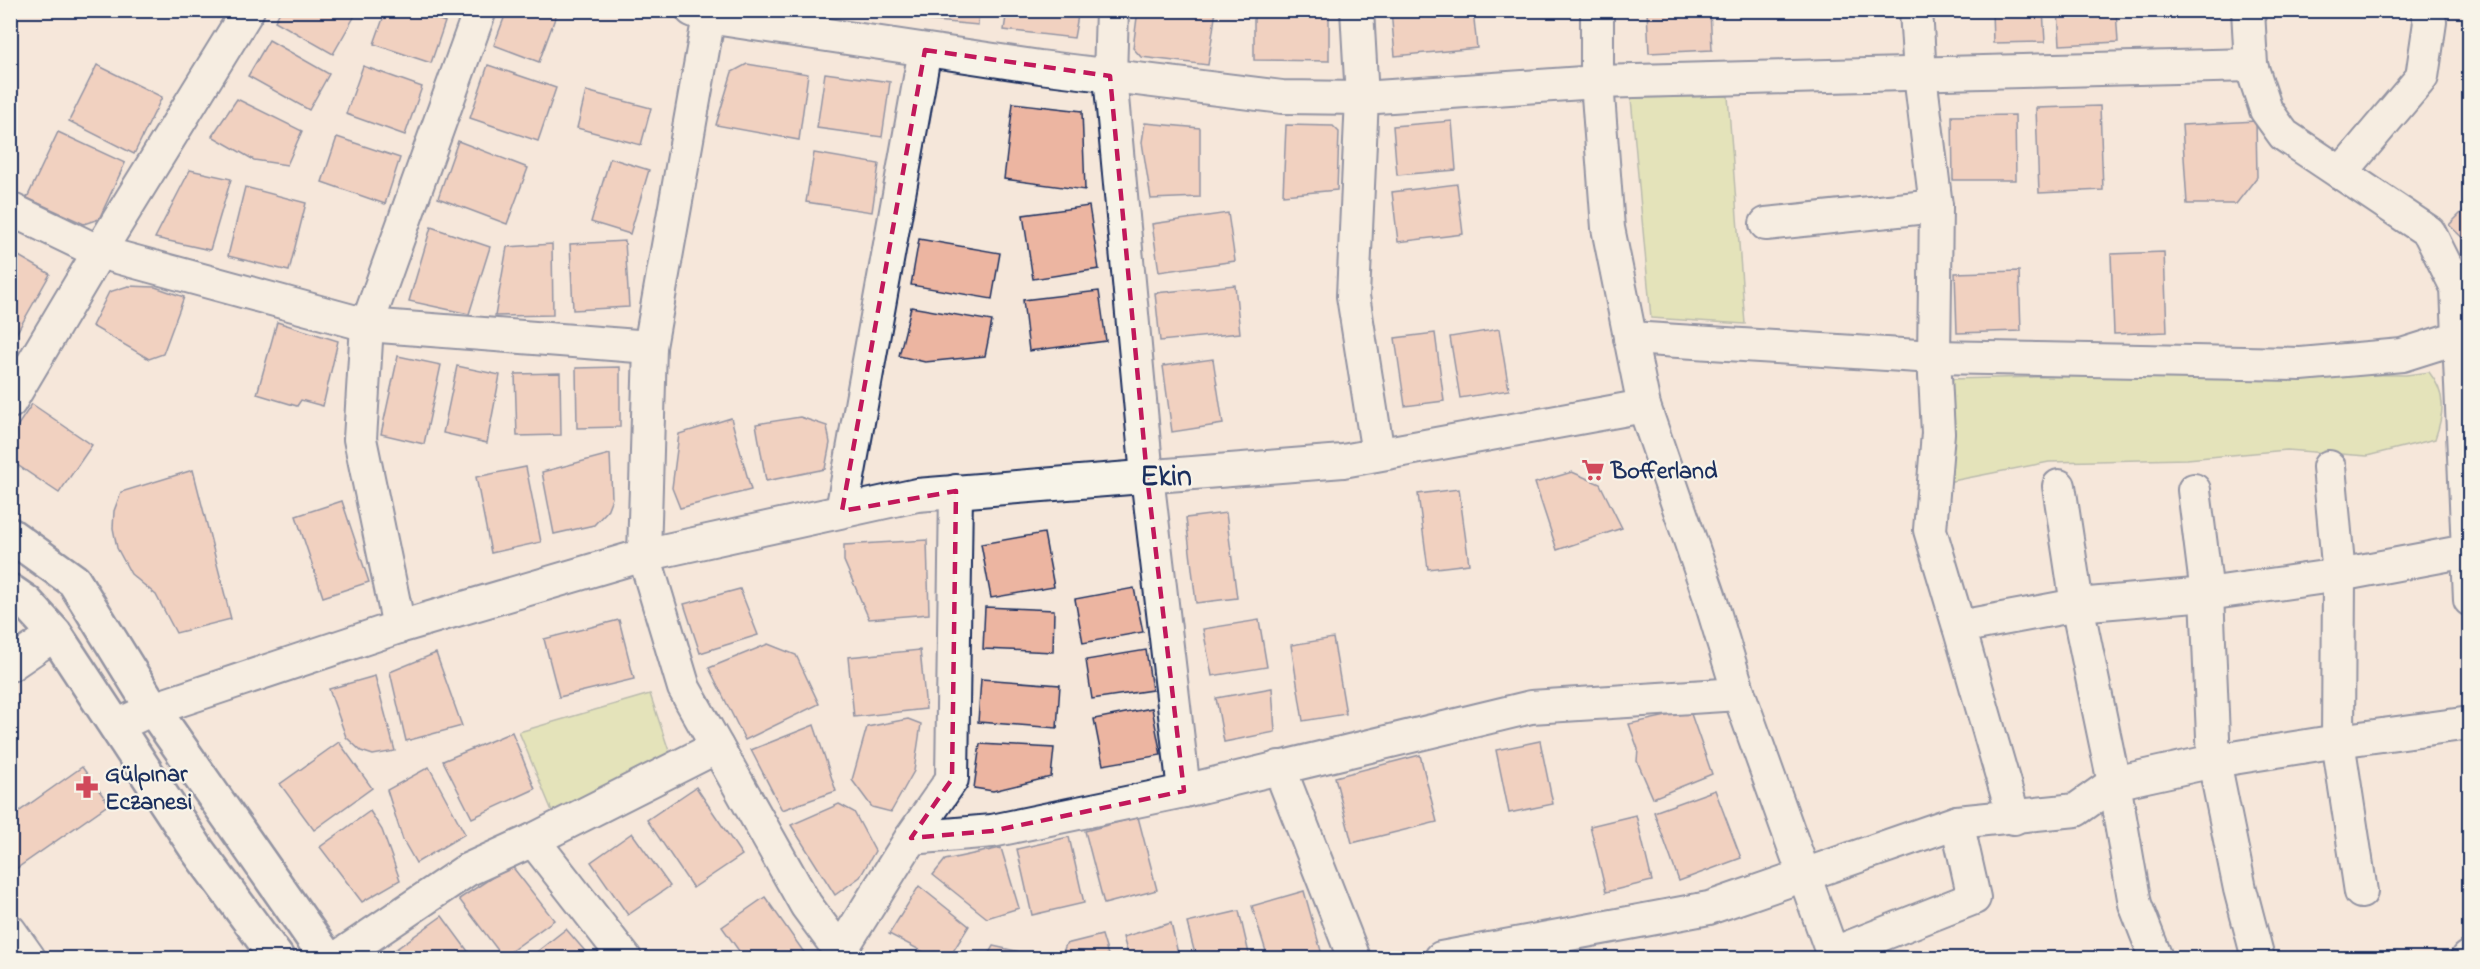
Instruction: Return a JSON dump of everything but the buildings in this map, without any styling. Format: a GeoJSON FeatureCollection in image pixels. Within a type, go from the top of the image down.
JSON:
{"type":"FeatureCollection","features":[{"type":"Feature","properties":{"kind":"main road"},"geometry":{"type":"LineString","coordinates":[[10,535],[74,581],[153,709],[327,958]]}},
{"type":"Feature","properties":{"kind":"main road"},"geometry":{"type":"LineString","coordinates":[[10,591],[26,602],[55,634],[89,689],[198,851],[278,958]]}},
{"type":"Feature","properties":{"kind":"street"},"geometry":{"type":"LineString","coordinates":[[10,402],[248,10]]}},
{"type":"Feature","properties":{"kind":"street"},"geometry":{"type":"LineString","coordinates":[[399,627],[360,438],[367,325],[480,10]]}},
{"type":"Feature","properties":{"kind":"street"},"geometry":{"type":"LineString","coordinates":[[1112,10],[1110,76],[1146,477],[1184,791]]}},
{"type":"Feature","properties":{"kind":"street"},"geometry":{"type":"LineString","coordinates":[[1357,10],[1362,98],[1353,296],[1378,454]]}},
{"type":"Feature","properties":{"kind":"street"},"geometry":{"type":"LineString","coordinates":[[1597,10],[1596,82],[1608,228],[1644,406],[1709,595],[1739,694],[1833,956],[1974,898],[1957,822]]}},
{"type":"Feature","properties":{"kind":"street"},"geometry":{"type":"LineString","coordinates":[[1916,10],[1920,75],[1936,206],[1934,357],[1938,433],[1930,530],[2014,818]]}},
{"type":"Feature","properties":{"kind":"street"},"geometry":{"type":"LineString","coordinates":[[2248,10],[2251,65],[2266,110],[2284,135],[2429,232],[2457,288],[2469,600]]}},
{"type":"Feature","properties":{"kind":"street"},"geometry":{"type":"LineString","coordinates":[[2341,173],[2422,77],[2430,22],[2427,10]]}},
{"type":"Feature","properties":{"kind":"street"},"geometry":{"type":"LineString","coordinates":[[956,491],[952,779],[911,838],[841,957],[806,905],[684,688],[644,555],[650,347],[703,13],[925,50],[1282,97],[1362,98],[1596,82],[2251,65]]}},
{"type":"Feature","properties":{"kind":"street"},"geometry":{"type":"LineString","coordinates":[[842,511],[925,50]]}},
{"type":"Feature","properties":{"kind":"street"},"geometry":{"type":"LineString","coordinates":[[1766,224],[1936,206]]}},
{"type":"Feature","properties":{"kind":"street"},"geometry":{"type":"LineString","coordinates":[[10,209],[99,252],[367,325],[650,347]]}},
{"type":"Feature","properties":{"kind":"street"},"geometry":{"type":"LineString","coordinates":[[1630,338],[1934,357],[2301,364],[2402,355],[2459,337]]}},
{"type":"Feature","properties":{"kind":"street"},"geometry":{"type":"LineString","coordinates":[[116,726],[153,709],[399,627],[644,555],[917,495],[1343,461],[1644,406]]}},
{"type":"Feature","properties":{"kind":"street"},"geometry":{"type":"LineString","coordinates":[[2329,467],[2338,574],[2337,741],[2361,892]]}},
{"type":"Feature","properties":{"kind":"street"},"geometry":{"type":"LineString","coordinates":[[2058,486],[2077,606],[2114,783],[2135,904],[2156,958]]}},
{"type":"Feature","properties":{"kind":"street"},"geometry":{"type":"LineString","coordinates":[[2194,490],[2208,594],[2214,761],[2240,889],[2258,958]]}},
{"type":"Feature","properties":{"kind":"street"},"geometry":{"type":"LineString","coordinates":[[1959,627],[2077,606],[2208,594],[2338,574],[2468,536]]}},
{"type":"Feature","properties":{"kind":"street"},"geometry":{"type":"LineString","coordinates":[[10,665],[55,634]]}},
{"type":"Feature","properties":{"kind":"street"},"geometry":{"type":"LineString","coordinates":[[911,838],[992,831],[1184,791],[1532,707],[1739,694]]}},
{"type":"Feature","properties":{"kind":"street"},"geometry":{"type":"LineString","coordinates":[[1441,958],[1709,908],[1804,877],[1957,822],[2076,810],[2114,783],[2214,761],[2469,723]]}},
{"type":"Feature","properties":{"kind":"street"},"geometry":{"type":"LineString","coordinates":[[337,958],[467,870],[533,840],[717,747]]}},
{"type":"Feature","properties":{"kind":"street"},"geometry":{"type":"LineString","coordinates":[[1279,767],[1354,958]]}},
{"type":"Feature","properties":{"kind":"street"},"geometry":{"type":"LineString","coordinates":[[533,840],[625,958]]}},
{"type":"Feature","properties":{"kind":"street"},"geometry":{"type":"LineString","coordinates":[[10,931],[29,958]]}},
{"type":"Feature","properties":{"kind":"highlighted area"},"geometry":{"type":"Polygon","coordinates":[[[925,50],[1110,76],[1147,476],[1184,791],[992,831],[911,838],[952,779],[956,491],[842,511],[925,50]]]}},
{"type":"Feature","properties":{"kind":"green space"},"geometry":{"type":"Polygon","coordinates":[[[1728,96],[1745,324],[1651,318],[1631,98],[1728,96]]]}},
{"type":"Feature","properties":{"kind":"green space"},"geometry":{"type":"Polygon","coordinates":[[[2429,372],[2439,389],[2442,404],[2435,439],[2367,456],[2287,450],[2187,459],[2049,462],[1952,481],[1949,379],[2211,373],[2406,375],[2429,372]]]}},
{"type":"Feature","properties":{"kind":"green space"},"geometry":{"type":"Polygon","coordinates":[[[650,694],[672,760],[552,811],[519,732],[650,694]]]}},
{"type":"Feature","properties":{"kind":"place","name":"Bofferland"},"geometry":{"type":"Point","coordinates":[1593,470]}},
{"type":"Feature","properties":{"kind":"place","name":"Gülpınar Eczanesi"},"geometry":{"type":"Point","coordinates":[87,787]}},
{"type":"Feature","properties":{"kind":"district","name":"Ekin"},"geometry":{"type":"Point","coordinates":[1166,475]}}]}
